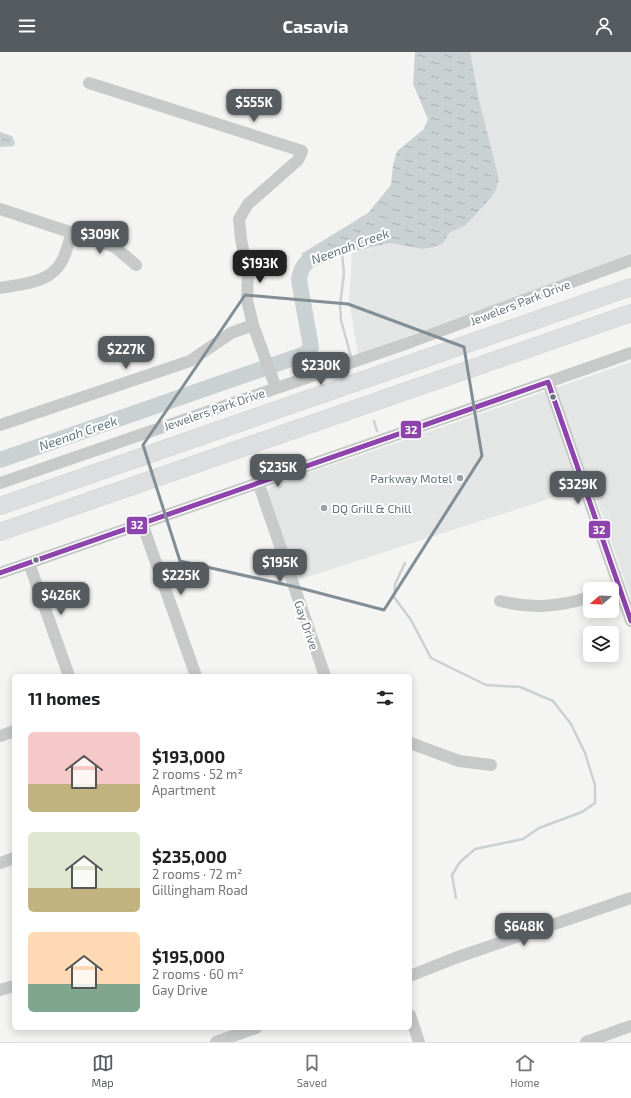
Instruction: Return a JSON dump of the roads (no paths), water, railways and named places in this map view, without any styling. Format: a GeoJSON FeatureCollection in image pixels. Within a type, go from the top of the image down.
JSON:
{"type":"FeatureCollection","features":[{"type":"Feature","properties":{"kind":"highway"},"geometry":{"type":"LineString","coordinates":[[0,506],[631,287]]}},
{"type":"Feature","properties":{"kind":"highway"},"geometry":{"type":"LineString","coordinates":[[0,532],[631,313]]}},
{"type":"Feature","properties":{"kind":"street"},"geometry":{"type":"LineString","coordinates":[[89,82],[302,151],[298,160],[248,204],[240,219],[241,239],[248,274],[247,300],[253,325],[274,383]]}},
{"type":"Feature","properties":{"kind":"street"},"geometry":{"type":"LineString","coordinates":[[0,209],[115,247],[136,265]]}},
{"type":"Feature","properties":{"kind":"street"},"geometry":{"type":"LineString","coordinates":[[0,288],[32,282],[52,272],[63,259],[72,232]]}},
{"type":"Feature","properties":{"kind":"street","name":"Jewelers Park Drive"},"geometry":{"type":"LineString","coordinates":[[0,483],[274,383],[422,338],[631,260]]}},
{"type":"Feature","properties":{"kind":"street"},"geometry":{"type":"LineString","coordinates":[[0,425],[190,361],[231,334],[253,325]]}},
{"type":"Feature","properties":{"kind":"street"},"geometry":{"type":"LineString","coordinates":[[0,573],[631,353]]}},
{"type":"Feature","properties":{"kind":"street"},"geometry":{"type":"LineString","coordinates":[[548,382],[614,582]]}},
{"type":"Feature","properties":{"kind":"street","name":"Gay Drive"},"geometry":{"type":"LineString","coordinates":[[258,482],[324,674]]}},
{"type":"Feature","properties":{"kind":"street"},"geometry":{"type":"LineString","coordinates":[[142,523],[195,674]]}},
{"type":"Feature","properties":{"kind":"street"},"geometry":{"type":"LineString","coordinates":[[29,563],[68,674]]}},
{"type":"Feature","properties":{"kind":"street"},"geometry":{"type":"LineString","coordinates":[[619,595],[631,621]]}},
{"type":"Feature","properties":{"kind":"street"},"geometry":{"type":"LineString","coordinates":[[500,601],[515,605],[545,607],[568,604],[583,599]]}},
{"type":"Feature","properties":{"kind":"street"},"geometry":{"type":"LineString","coordinates":[[0,736],[12,731]]}},
{"type":"Feature","properties":{"kind":"street"},"geometry":{"type":"LineString","coordinates":[[412,744],[459,761],[491,765]]}},
{"type":"Feature","properties":{"kind":"street"},"geometry":{"type":"LineString","coordinates":[[0,863],[12,859]]}},
{"type":"Feature","properties":{"kind":"street"},"geometry":{"type":"LineString","coordinates":[[412,975],[455,958],[631,898]]}},
{"type":"Feature","properties":{"kind":"street"},"geometry":{"type":"LineString","coordinates":[[0,990],[12,987]]}},
{"type":"Feature","properties":{"kind":"street"},"geometry":{"type":"LineString","coordinates":[[412,1021],[419,1042]]}},
{"type":"Feature","properties":{"kind":"street"},"geometry":{"type":"LineString","coordinates":[[586,1042],[631,1026]]}},
{"type":"Feature","properties":{"kind":"street"},"geometry":{"type":"LineString","coordinates":[[216,1042],[250,1030]]}},
{"type":"Feature","properties":{"kind":"water"},"geometry":{"type":"Polygon","coordinates":[[[415,52],[470,52],[479,100],[499,179],[496,190],[490,199],[466,225],[449,233],[443,243],[434,247],[422,249],[390,243],[309,262],[301,254],[368,213],[391,185],[393,165],[397,151],[424,129],[428,119],[413,84],[415,52]]]}},
{"type":"Feature","properties":{"kind":"water"},"geometry":{"type":"Polygon","coordinates":[[[0,132],[12,136],[15,142],[14,146],[0,147],[0,132]]]}},
{"type":"Feature","properties":{"kind":"waterway","name":"Neenah Creek"},"geometry":{"type":"LineString","coordinates":[[0,460],[305,354],[311,347],[299,280],[300,273],[308,261],[328,253]]}},
{"type":"Feature","properties":{"kind":"waterway"},"geometry":{"type":"LineString","coordinates":[[342,253],[344,273],[340,306],[341,320],[351,357]]}},
{"type":"Feature","properties":{"kind":"waterway"},"geometry":{"type":"LineString","coordinates":[[374,421],[377,431]]}},
{"type":"Feature","properties":{"kind":"waterway"},"geometry":{"type":"LineString","coordinates":[[405,563],[395,584],[394,597],[411,620],[431,658],[486,685],[520,687],[553,701],[571,724],[585,753],[595,785],[595,803],[582,812],[539,828],[523,839],[475,849],[460,862],[452,875],[456,898]]}},
{"type":"Feature","properties":{"kind":"place","name":"Parkway Motel"},"geometry":{"type":"Point","coordinates":[460,478]}},
{"type":"Feature","properties":{"kind":"place","name":"DQ Grill & Chill"},"geometry":{"type":"Point","coordinates":[324,508]}}]}
